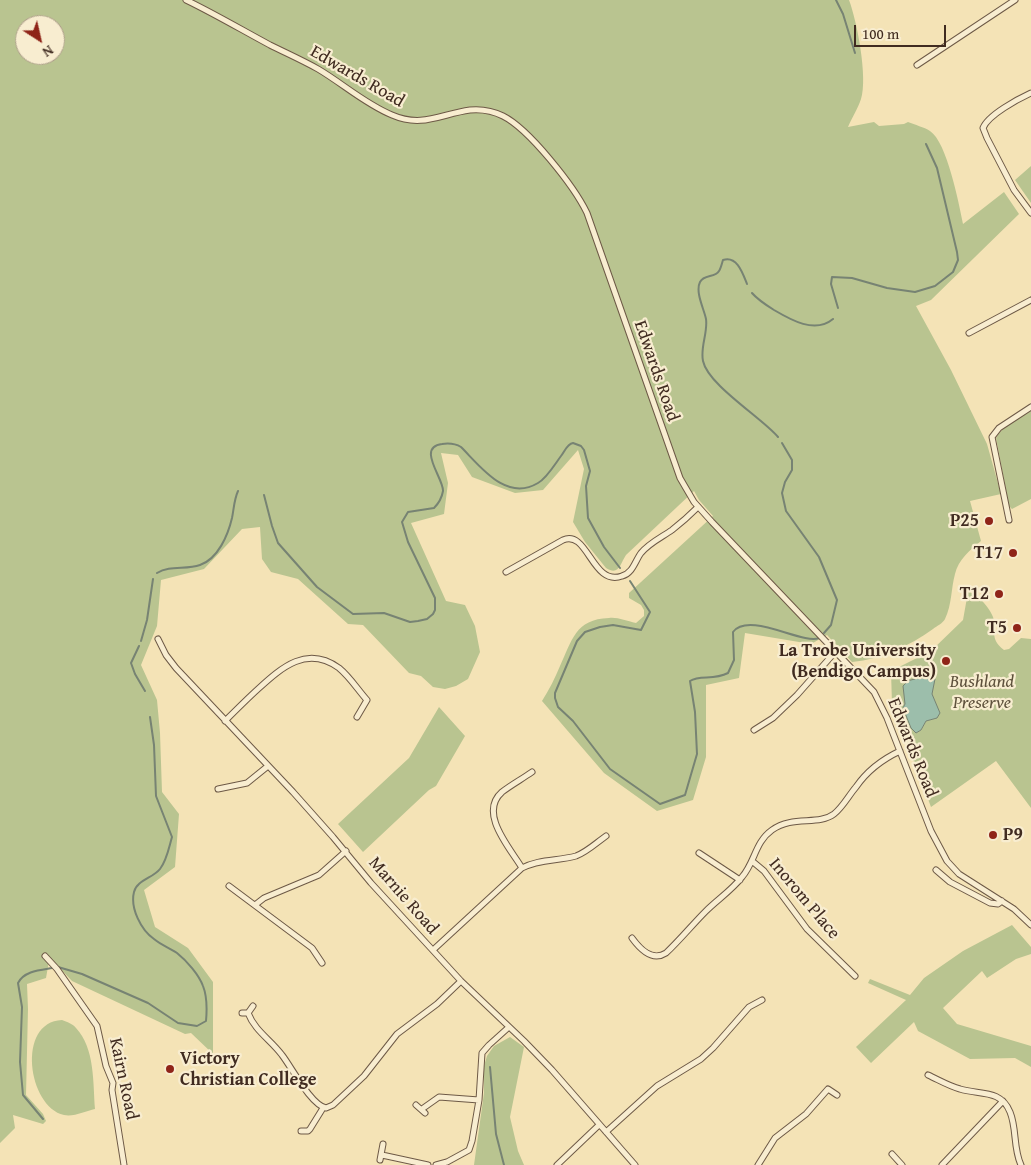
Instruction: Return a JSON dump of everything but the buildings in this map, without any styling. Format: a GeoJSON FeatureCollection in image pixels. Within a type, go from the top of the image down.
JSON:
{"type":"FeatureCollection","features":[{"type":"Feature","properties":{"kind":"street","name":"Edwards Road"},"geometry":{"type":"LineString","coordinates":[[186,0],[317,68],[394,116],[407,120],[424,121],[468,110],[483,110],[504,116],[523,131],[565,178],[587,213],[668,448],[680,478],[698,507],[874,692],[887,718],[931,831],[947,861],[963,877],[1014,909],[1031,924]]}},
{"type":"Feature","properties":{"kind":"street"},"geometry":{"type":"LineString","coordinates":[[917,64],[1015,0]]}},
{"type":"Feature","properties":{"kind":"street"},"geometry":{"type":"LineString","coordinates":[[1031,93],[994,116],[984,124],[983,128],[1017,196],[1031,213]]}},
{"type":"Feature","properties":{"kind":"street"},"geometry":{"type":"LineString","coordinates":[[969,333],[1031,300]]}},
{"type":"Feature","properties":{"kind":"street"},"geometry":{"type":"LineString","coordinates":[[1009,520],[992,437],[999,428],[1031,407]]}},
{"type":"Feature","properties":{"kind":"street"},"geometry":{"type":"LineString","coordinates":[[506,572],[563,540],[571,538],[578,541],[602,573],[610,577],[621,577],[630,572],[643,551],[672,530],[698,507]]}},
{"type":"Feature","properties":{"kind":"street","name":"Marnie Road"},"geometry":{"type":"LineString","coordinates":[[158,639],[170,661],[346,851],[371,883],[461,981],[552,1070],[635,1165]]}},
{"type":"Feature","properties":{"kind":"street"},"geometry":{"type":"LineString","coordinates":[[754,730],[773,718],[797,695],[836,651]]}},
{"type":"Feature","properties":{"kind":"street"},"geometry":{"type":"LineString","coordinates":[[225,721],[280,669],[292,662],[310,659],[323,661],[335,666],[349,678],[367,700],[357,717]]}},
{"type":"Feature","properties":{"kind":"street"},"geometry":{"type":"LineString","coordinates":[[632,938],[647,954],[654,957],[662,956],[706,911],[740,880],[752,861],[760,842],[771,830],[793,821],[822,819],[832,815],[839,809],[861,780],[883,760],[900,751]]}},
{"type":"Feature","properties":{"kind":"street"},"geometry":{"type":"LineString","coordinates":[[218,789],[247,784],[268,766]]}},
{"type":"Feature","properties":{"kind":"street"},"geometry":{"type":"LineString","coordinates":[[522,868],[496,825],[492,809],[501,793],[532,772]]}},
{"type":"Feature","properties":{"kind":"street"},"geometry":{"type":"LineString","coordinates":[[433,950],[522,868],[538,862],[575,856],[606,836]]}},
{"type":"Feature","properties":{"kind":"street"},"geometry":{"type":"LineString","coordinates":[[255,905],[264,898],[319,874],[346,851]]}},
{"type":"Feature","properties":{"kind":"street"},"geometry":{"type":"LineString","coordinates":[[699,853],[740,880]]}},
{"type":"Feature","properties":{"kind":"street","name":"Inorom Place"},"geometry":{"type":"LineString","coordinates":[[752,861],[764,871],[812,934],[855,976]]}},
{"type":"Feature","properties":{"kind":"street","name":"Edwards Road"},"geometry":{"type":"LineString","coordinates":[[936,870],[950,882],[990,903],[998,904],[1002,902]]}},
{"type":"Feature","properties":{"kind":"street"},"geometry":{"type":"LineString","coordinates":[[229,886],[312,948],[322,963]]}},
{"type":"Feature","properties":{"kind":"street","name":"Kairn Road"},"geometry":{"type":"LineString","coordinates":[[45,956],[87,1012],[99,1032],[106,1066],[113,1083],[112,1090],[124,1165]]}},
{"type":"Feature","properties":{"kind":"street"},"geometry":{"type":"LineString","coordinates":[[248,1013],[254,1026],[282,1054],[302,1086],[323,1108],[329,1108],[364,1076],[394,1038],[408,1025],[437,1004],[461,981]]}},
{"type":"Feature","properties":{"kind":"street"},"geometry":{"type":"LineString","coordinates":[[606,1132],[657,1086],[701,1060],[714,1048],[748,1007],[762,1000]]}},
{"type":"Feature","properties":{"kind":"street"},"geometry":{"type":"LineString","coordinates":[[248,1013],[253,1006]]}},
{"type":"Feature","properties":{"kind":"street"},"geometry":{"type":"LineString","coordinates":[[242,1013],[248,1013]]}},
{"type":"Feature","properties":{"kind":"street"},"geometry":{"type":"LineString","coordinates":[[436,1165],[447,1162],[469,1150],[479,1100],[482,1053],[510,1027]]}},
{"type":"Feature","properties":{"kind":"street"},"geometry":{"type":"LineString","coordinates":[[928,1075],[958,1089],[993,1094],[1003,1102],[1011,1114],[1016,1150],[1021,1165]]}},
{"type":"Feature","properties":{"kind":"street"},"geometry":{"type":"LineString","coordinates":[[758,1165],[775,1138],[806,1114],[828,1089],[836,1095]]}},
{"type":"Feature","properties":{"kind":"street"},"geometry":{"type":"LineString","coordinates":[[416,1105],[423,1111],[440,1097],[479,1100]]}},
{"type":"Feature","properties":{"kind":"street"},"geometry":{"type":"LineString","coordinates":[[942,1165],[1003,1102]]}},
{"type":"Feature","properties":{"kind":"street"},"geometry":{"type":"LineString","coordinates":[[301,1131],[308,1131],[310,1129],[323,1108]]}},
{"type":"Feature","properties":{"kind":"street"},"geometry":{"type":"LineString","coordinates":[[557,1165],[599,1125]]}},
{"type":"Feature","properties":{"kind":"street"},"geometry":{"type":"LineString","coordinates":[[383,1144],[381,1158],[428,1165]]}},
{"type":"Feature","properties":{"kind":"street"},"geometry":{"type":"LineString","coordinates":[[892,1154],[902,1165]]}},
{"type":"Feature","properties":{"kind":"green space"},"geometry":{"type":"Polygon","coordinates":[[[0,0],[849,0],[858,35],[863,90],[861,99],[848,127],[874,122],[879,126],[908,122],[930,131],[942,147],[947,160],[963,224],[1004,192],[1019,214],[931,300],[916,306],[951,370],[987,444],[1001,494],[970,501],[981,541],[965,555],[959,564],[954,579],[949,608],[944,620],[924,635],[895,651],[874,658],[852,662],[827,635],[811,644],[745,633],[739,678],[706,685],[706,757],[693,800],[657,811],[604,773],[542,701],[572,640],[582,627],[598,619],[609,618],[636,623],[644,616],[644,610],[641,605],[629,598],[629,593],[713,516],[694,491],[626,555],[619,568],[614,571],[606,568],[585,542],[573,522],[584,469],[578,450],[543,490],[515,493],[472,477],[458,455],[441,453],[448,483],[444,514],[411,523],[446,601],[465,605],[475,626],[480,652],[468,679],[456,686],[445,689],[433,687],[421,676],[409,673],[363,625],[348,624],[298,579],[271,572],[262,559],[260,527],[242,529],[204,569],[161,580],[157,626],[141,665],[157,700],[162,792],[179,814],[175,867],[144,890],[155,927],[188,948],[213,982],[213,1054],[191,1033],[185,1034],[72,981],[55,963],[49,961],[46,978],[27,984],[26,1095],[43,1114],[46,1121],[43,1124],[13,1115],[15,1128],[0,1143],[0,0]]]}},
{"type":"Feature","properties":{"kind":"green space"},"geometry":{"type":"Polygon","coordinates":[[[1031,166],[1031,203],[1015,180],[1031,166]]]}},
{"type":"Feature","properties":{"kind":"green space"},"geometry":{"type":"Polygon","coordinates":[[[1031,411],[1031,499],[1012,509],[1009,506],[996,438],[1007,426],[1031,411]]]}},
{"type":"Feature","properties":{"kind":"green space","name":"Bushland Preserve"},"geometry":{"type":"Polygon","coordinates":[[[968,592],[983,601],[989,609],[993,617],[996,641],[1004,650],[1009,649],[1021,638],[1031,639],[1031,808],[996,761],[931,807],[892,704],[891,671],[931,651],[963,620],[968,592]],[[905,704],[903,708],[911,728],[916,733],[921,730],[926,721],[936,718],[905,704]]]}},
{"type":"Feature","properties":{"kind":"green space"},"geometry":{"type":"Polygon","coordinates":[[[439,707],[465,736],[436,786],[429,790],[363,852],[338,824],[409,758],[439,707]]]}},
{"type":"Feature","properties":{"kind":"green space"},"geometry":{"type":"Polygon","coordinates":[[[1012,925],[1031,947],[1031,954],[1016,959],[987,978],[982,971],[943,1008],[957,1024],[1031,1046],[1031,1067],[1015,1058],[970,1059],[918,1031],[914,1022],[871,1063],[856,1047],[906,1000],[868,983],[870,979],[910,995],[924,978],[963,951],[1012,925]]]}},
{"type":"Feature","properties":{"kind":"green space"},"geometry":{"type":"Polygon","coordinates":[[[62,1020],[73,1025],[82,1036],[87,1045],[92,1066],[95,1109],[80,1114],[64,1115],[52,1109],[42,1097],[35,1082],[32,1065],[33,1049],[38,1035],[47,1024],[62,1020]]]}},
{"type":"Feature","properties":{"kind":"green space"},"geometry":{"type":"Polygon","coordinates":[[[510,1037],[524,1047],[510,1117],[518,1151],[524,1165],[474,1165],[484,1093],[484,1066],[487,1056],[494,1046],[510,1037]]]}},
{"type":"Feature","properties":{"kind":"shaded area"},"geometry":{"type":"Polygon","coordinates":[[[919,678],[935,679],[932,694],[940,713],[937,718],[926,721],[921,730],[916,733],[911,728],[903,708],[905,704],[903,686],[908,681],[919,678]]]}},
{"type":"Feature","properties":{"kind":"waterway"},"geometry":{"type":"LineString","coordinates":[[836,0],[843,14],[855,53]]}},
{"type":"Feature","properties":{"kind":"waterway"},"geometry":{"type":"LineString","coordinates":[[838,308],[831,284],[832,277],[852,278],[887,288],[915,292],[935,286],[953,272],[958,260],[957,252],[937,168],[926,144]]}},
{"type":"Feature","properties":{"kind":"waterway"},"geometry":{"type":"LineString","coordinates":[[747,284],[739,266],[728,259],[723,260],[715,275],[704,278],[700,282],[699,295],[706,319],[702,350],[703,361],[707,370],[725,391],[778,437]]}},
{"type":"Feature","properties":{"kind":"waterway"},"geometry":{"type":"LineString","coordinates":[[752,293],[774,310],[803,324],[819,325],[833,319]]}},
{"type":"Feature","properties":{"kind":"waterway"},"geometry":{"type":"LineString","coordinates":[[264,495],[278,543],[317,587],[353,614],[384,613],[410,622],[418,621],[427,619],[433,614],[435,598],[408,542],[402,522],[408,512],[434,508],[441,498],[442,486],[431,457],[431,451],[435,446],[455,444],[461,447],[495,480],[515,488],[526,488],[545,478],[568,446],[573,443],[581,446],[584,450],[590,471],[586,486],[588,518],[604,547],[620,568]]}},
{"type":"Feature","properties":{"kind":"waterway"},"geometry":{"type":"LineString","coordinates":[[782,443],[792,460],[792,470],[785,482],[782,493],[786,511],[819,557],[837,600],[831,625],[824,633]]}},
{"type":"Feature","properties":{"kind":"waterway"},"geometry":{"type":"LineString","coordinates":[[157,573],[167,569],[200,565],[212,558],[228,532],[238,491]]}},
{"type":"Feature","properties":{"kind":"waterway"},"geometry":{"type":"LineString","coordinates":[[141,641],[147,620],[153,579]]}},
{"type":"Feature","properties":{"kind":"waterway"},"geometry":{"type":"LineString","coordinates":[[630,581],[650,612],[641,630],[613,625],[585,632],[577,641],[555,693],[555,698],[558,707],[573,721],[610,769],[660,804],[685,795],[697,754],[695,712],[690,681],[698,678],[717,677],[728,673],[734,660],[733,632],[741,627],[751,625],[811,639],[819,638]]}},
{"type":"Feature","properties":{"kind":"waterway"},"geometry":{"type":"LineString","coordinates":[[139,646],[131,663],[145,691]]}},
{"type":"Feature","properties":{"kind":"waterway"},"geometry":{"type":"LineString","coordinates":[[58,967],[82,974],[148,1003],[178,1023],[197,1026],[206,1021],[205,994],[199,977],[181,956],[149,935],[135,912],[134,892],[138,885],[160,869],[166,858],[172,837],[156,796],[154,745],[150,717]]}},
{"type":"Feature","properties":{"kind":"waterway"},"geometry":{"type":"LineString","coordinates":[[43,1119],[23,1095],[20,1062],[22,1007],[18,983],[28,974],[52,968]]}},
{"type":"Feature","properties":{"kind":"waterway"},"geometry":{"type":"LineString","coordinates":[[490,1067],[496,1134],[504,1165]]}},
{"type":"Feature","properties":{"kind":"place","name":"P25"},"geometry":{"type":"Point","coordinates":[989,521]}},
{"type":"Feature","properties":{"kind":"place","name":"T17"},"geometry":{"type":"Point","coordinates":[1013,553]}},
{"type":"Feature","properties":{"kind":"place","name":"T12"},"geometry":{"type":"Point","coordinates":[999,594]}},
{"type":"Feature","properties":{"kind":"place","name":"T5"},"geometry":{"type":"Point","coordinates":[1017,628]}},
{"type":"Feature","properties":{"kind":"place","name":"La Trobe University (Bendigo Campus)"},"geometry":{"type":"Point","coordinates":[946,661]}},
{"type":"Feature","properties":{"kind":"place","name":"P9"},"geometry":{"type":"Point","coordinates":[993,835]}},
{"type":"Feature","properties":{"kind":"place","name":"Victory Christian College"},"geometry":{"type":"Point","coordinates":[170,1069]}}]}
